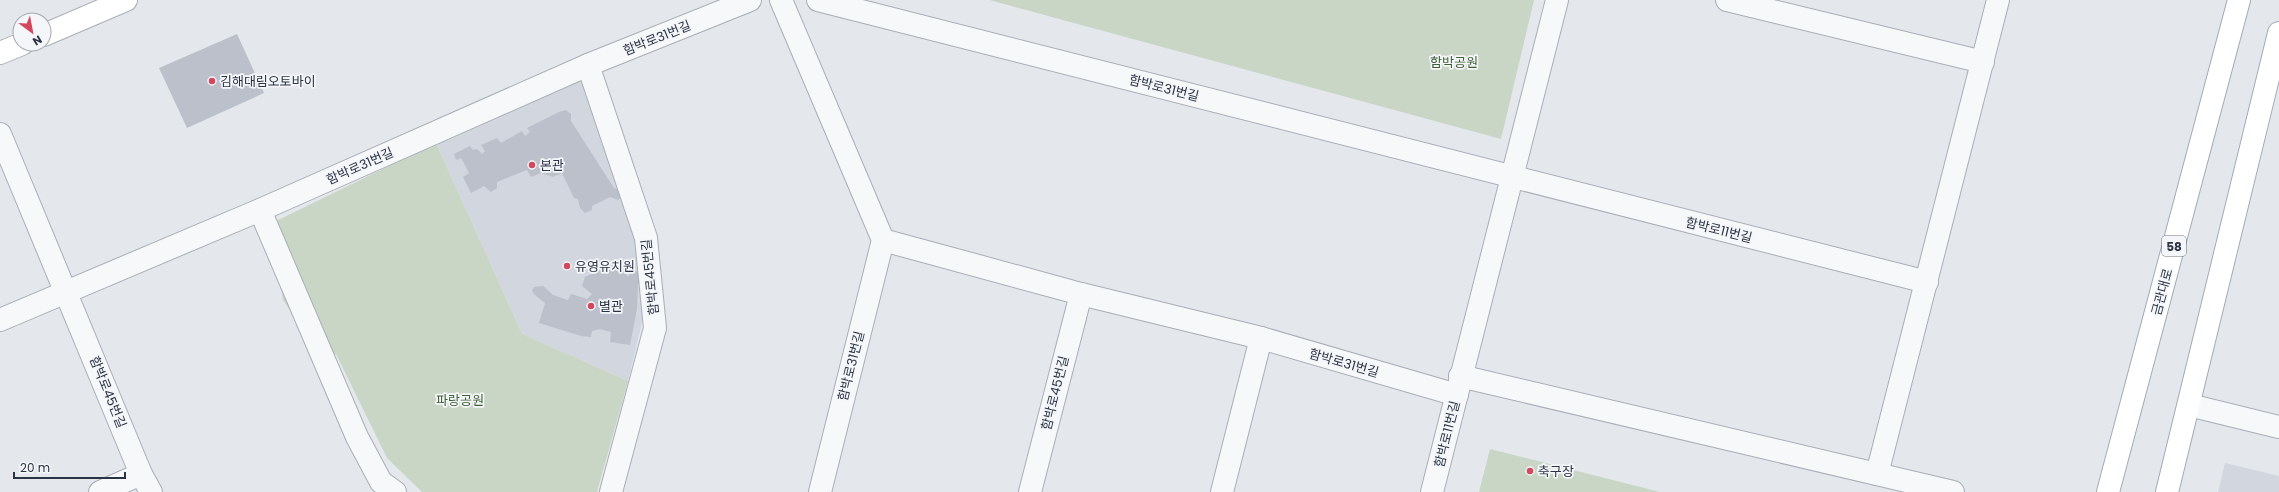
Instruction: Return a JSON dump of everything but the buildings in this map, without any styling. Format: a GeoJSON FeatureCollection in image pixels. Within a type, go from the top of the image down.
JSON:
{"type":"FeatureCollection","features":[{"type":"Feature","properties":{"kind":"main road"},"geometry":{"type":"LineString","coordinates":[[52,32],[126,0]]}},
{"type":"Feature","properties":{"kind":"main road","name":"금관대로"},"geometry":{"type":"LineString","coordinates":[[2108,492],[2239,0]]}},
{"type":"Feature","properties":{"kind":"main road"},"geometry":{"type":"LineString","coordinates":[[2167,492],[2279,33]]}},
{"type":"Feature","properties":{"kind":"main road"},"geometry":{"type":"LineString","coordinates":[[0,53],[12,48]]}},
{"type":"Feature","properties":{"kind":"street","name":"함박로31번길"},"geometry":{"type":"LineString","coordinates":[[66,291],[260,210],[588,65],[750,0]]}},
{"type":"Feature","properties":{"kind":"street"},"geometry":{"type":"LineString","coordinates":[[781,0],[883,240]]}},
{"type":"Feature","properties":{"kind":"street","name":"함박로31번길"},"geometry":{"type":"LineString","coordinates":[[818,0],[1511,177]]}},
{"type":"Feature","properties":{"kind":"street","name":"함박로11번길"},"geometry":{"type":"LineString","coordinates":[[1432,492],[1557,0]]}},
{"type":"Feature","properties":{"kind":"street"},"geometry":{"type":"LineString","coordinates":[[1727,0],[1983,62]]}},
{"type":"Feature","properties":{"kind":"street"},"geometry":{"type":"LineString","coordinates":[[1876,474],[1927,282],[1998,0]]}},
{"type":"Feature","properties":{"kind":"street","name":"함박로45번길"},"geometry":{"type":"LineString","coordinates":[[588,65],[646,238],[655,328],[611,492]]}},
{"type":"Feature","properties":{"kind":"street","name":"함박로45번길"},"geometry":{"type":"LineString","coordinates":[[0,134],[146,483]]}},
{"type":"Feature","properties":{"kind":"street","name":"함박로11번길"},"geometry":{"type":"LineString","coordinates":[[1511,177],[1927,282]]}},
{"type":"Feature","properties":{"kind":"street"},"geometry":{"type":"LineString","coordinates":[[260,210],[357,437],[381,482],[394,492]]}},
{"type":"Feature","properties":{"kind":"street","name":"함박로31번길"},"geometry":{"type":"LineString","coordinates":[[820,492],[883,240],[1081,294],[1459,386]]}},
{"type":"Feature","properties":{"kind":"street"},"geometry":{"type":"LineString","coordinates":[[0,320],[66,291]]}},
{"type":"Feature","properties":{"kind":"street","name":"함박로45번길"},"geometry":{"type":"LineString","coordinates":[[1030,492],[1081,294]]}},
{"type":"Feature","properties":{"kind":"street"},"geometry":{"type":"LineString","coordinates":[[1222,492],[1261,338]]}},
{"type":"Feature","properties":{"kind":"street"},"geometry":{"type":"LineString","coordinates":[[1459,386],[1876,474],[1953,492]]}},
{"type":"Feature","properties":{"kind":"street"},"geometry":{"type":"LineString","coordinates":[[2189,405],[2279,427]]}},
{"type":"Feature","properties":{"kind":"street"},"geometry":{"type":"LineString","coordinates":[[100,492],[146,483]]}},
{"type":"Feature","properties":{"kind":"shaded area","name":"유영유치원"},"geometry":{"type":"Polygon","coordinates":[[[582,80],[639,222],[645,310],[628,381],[522,334],[436,143],[582,80]]]}},
{"type":"Feature","properties":{"kind":"shaded area"},"geometry":{"type":"Polygon","coordinates":[[[2225,463],[2279,476],[2279,492],[2218,492],[2225,463]]]}},
{"type":"Feature","properties":{"kind":"green space","name":"함박공원"},"geometry":{"type":"Polygon","coordinates":[[[989,0],[1534,0],[1501,139],[989,0]]]}},
{"type":"Feature","properties":{"kind":"green space","name":"파랑공원"},"geometry":{"type":"Polygon","coordinates":[[[436,143],[522,334],[628,381],[597,492],[422,492],[387,458],[336,354],[323,359],[283,300],[272,223],[436,143]]]}},
{"type":"Feature","properties":{"kind":"green space","name":"축구장"},"geometry":{"type":"Polygon","coordinates":[[[1490,449],[1660,492],[1479,492],[1490,449]]]}},
{"type":"Feature","properties":{"kind":"place","name":"김해대림오토바이"},"geometry":{"type":"Point","coordinates":[212,81]}},
{"type":"Feature","properties":{"kind":"place","name":"본관"},"geometry":{"type":"Point","coordinates":[532,165]}},
{"type":"Feature","properties":{"kind":"place","name":"유영유치원"},"geometry":{"type":"Point","coordinates":[567,266]}},
{"type":"Feature","properties":{"kind":"place","name":"별관"},"geometry":{"type":"Point","coordinates":[591,306]}},
{"type":"Feature","properties":{"kind":"place","name":"축구장"},"geometry":{"type":"Point","coordinates":[1530,471]}}]}
